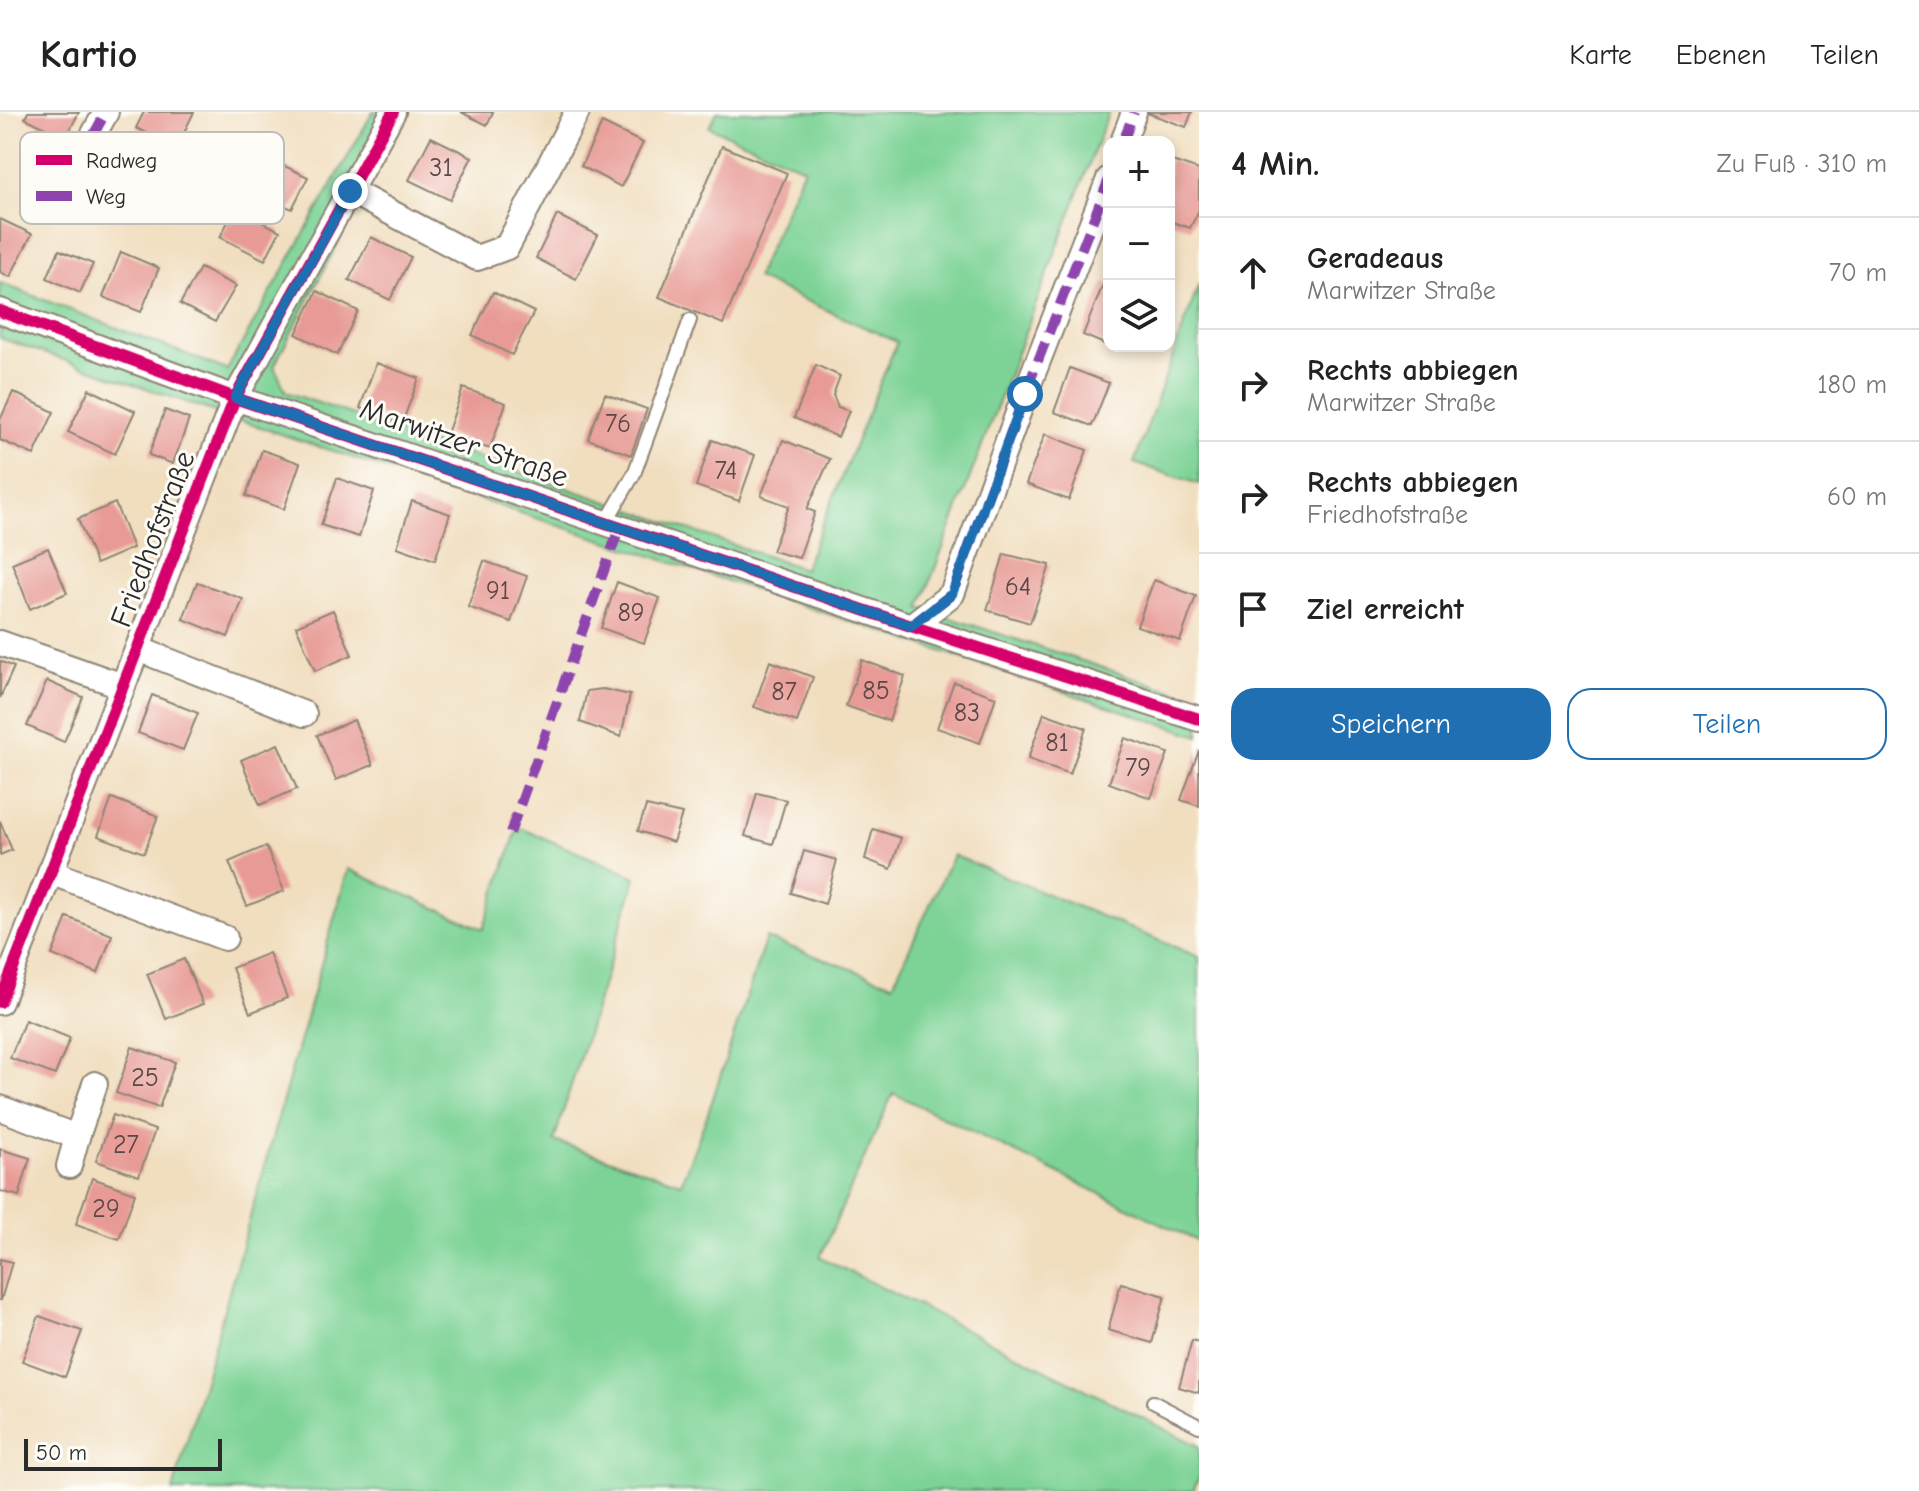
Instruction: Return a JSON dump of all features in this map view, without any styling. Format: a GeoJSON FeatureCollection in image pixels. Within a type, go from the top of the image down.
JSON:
{"type":"FeatureCollection","features":[{"type":"Feature","properties":{"kind":"street"},"geometry":{"type":"LineString","coordinates":[[95,132],[106,112]]}},
{"type":"Feature","properties":{"kind":"street","name":"Friedhofstraße"},"geometry":{"type":"LineString","coordinates":[[0,1002],[7,964],[50,872],[235,398],[393,112]]}},
{"type":"Feature","properties":{"kind":"street"},"geometry":{"type":"LineString","coordinates":[[350,191],[477,258],[507,247],[577,112]]}},
{"type":"Feature","properties":{"kind":"street"},"geometry":{"type":"LineString","coordinates":[[1125,136],[1134,112]]}},
{"type":"Feature","properties":{"kind":"street"},"geometry":{"type":"LineString","coordinates":[[911,626],[952,594],[1025,394],[1103,194]]}},
{"type":"Feature","properties":{"kind":"street","name":"Marwitzer Straße"},"geometry":{"type":"LineString","coordinates":[[0,311],[235,398],[605,524],[1199,719]]}},
{"type":"Feature","properties":{"kind":"street"},"geometry":{"type":"LineString","coordinates":[[0,643],[123,686]]}},
{"type":"Feature","properties":{"kind":"street"},"geometry":{"type":"LineString","coordinates":[[138,649],[304,714]]}},
{"type":"Feature","properties":{"kind":"street"},"geometry":{"type":"LineString","coordinates":[[50,872],[225,938]]}},
{"type":"Feature","properties":{"kind":"street"},"geometry":{"type":"LineString","coordinates":[[69,1166],[95,1084]]}},
{"type":"Feature","properties":{"kind":"street"},"geometry":{"type":"LineString","coordinates":[[0,1108],[77,1137]]}},
{"type":"Feature","properties":{"kind":"lane"},"geometry":{"type":"LineString","coordinates":[[605,524],[634,474],[690,320]]}},
{"type":"Feature","properties":{"kind":"lane"},"geometry":{"type":"LineString","coordinates":[[1153,1402],[1199,1426]]}},
{"type":"Feature","properties":{"kind":"green space"},"geometry":{"type":"Polygon","coordinates":[[[373,112],[410,112],[381,159],[274,366],[286,392],[804,569],[897,342],[756,278],[804,168],[709,127],[717,112],[1109,112],[920,608],[1199,699],[1199,736],[247,423],[0,338],[0,283],[227,370],[373,112]]]}},
{"type":"Feature","properties":{"kind":"green space"},"geometry":{"type":"Polygon","coordinates":[[[1199,284],[1199,484],[1134,463],[1199,284]]]}},
{"type":"Feature","properties":{"kind":"green space"},"geometry":{"type":"Polygon","coordinates":[[[518,827],[636,877],[554,1141],[681,1183],[707,1116],[766,938],[893,984],[953,855],[1199,957],[1199,1242],[893,1093],[820,1257],[1199,1446],[1199,1477],[1193,1491],[173,1491],[348,869],[483,929],[518,827]]]}},
{"type":"Feature","properties":{"kind":"building"},"geometry":{"type":"Polygon","coordinates":[[[28,112],[79,112],[69,132],[54,132],[25,118],[28,112]]]}},
{"type":"Feature","properties":{"kind":"building"},"geometry":{"type":"Polygon","coordinates":[[[144,112],[194,112],[184,132],[145,132],[136,128],[144,112]]]}},
{"type":"Feature","properties":{"kind":"building"},"geometry":{"type":"Polygon","coordinates":[[[461,112],[493,112],[487,125],[461,112]]]}},
{"type":"Feature","properties":{"kind":"building"},"geometry":{"type":"Polygon","coordinates":[[[1145,112],[1192,112],[1186,127],[1145,112]]]}},
{"type":"Feature","properties":{"kind":"building"},"geometry":{"type":"Polygon","coordinates":[[[602,123],[643,143],[621,187],[581,166],[602,123]]]}},
{"type":"Feature","properties":{"kind":"building"},"geometry":{"type":"Polygon","coordinates":[[[431,137],[472,157],[450,200],[409,180],[431,137]]]}},
{"type":"Feature","properties":{"kind":"building"},"geometry":{"type":"Polygon","coordinates":[[[722,146],[787,173],[723,324],[659,297],[722,146]]]}},
{"type":"Feature","properties":{"kind":"building"},"geometry":{"type":"Polygon","coordinates":[[[1175,162],[1199,170],[1199,210],[1190,228],[1175,223],[1175,162]]]}},
{"type":"Feature","properties":{"kind":"building"},"geometry":{"type":"Polygon","coordinates":[[[284,166],[308,177],[292,209],[284,205],[284,166]]]}},
{"type":"Feature","properties":{"kind":"building"},"geometry":{"type":"Polygon","coordinates":[[[557,215],[598,235],[576,279],[536,258],[557,215]]]}},
{"type":"Feature","properties":{"kind":"building"},"geometry":{"type":"Polygon","coordinates":[[[0,219],[32,234],[10,277],[0,272],[0,219]]]}},
{"type":"Feature","properties":{"kind":"building"},"geometry":{"type":"Polygon","coordinates":[[[227,224],[266,224],[280,231],[265,260],[220,237],[227,224]]]}},
{"type":"Feature","properties":{"kind":"building"},"geometry":{"type":"Polygon","coordinates":[[[371,237],[411,257],[390,300],[349,280],[371,237]]]}},
{"type":"Feature","properties":{"kind":"building"},"geometry":{"type":"Polygon","coordinates":[[[59,250],[93,264],[80,293],[47,278],[59,250]]]}},
{"type":"Feature","properties":{"kind":"building"},"geometry":{"type":"Polygon","coordinates":[[[121,252],[159,268],[141,312],[103,297],[121,252]]]}},
{"type":"Feature","properties":{"kind":"building"},"geometry":{"type":"Polygon","coordinates":[[[200,268],[236,286],[215,322],[180,304],[200,268]]]}},
{"type":"Feature","properties":{"kind":"building"},"geometry":{"type":"Polygon","coordinates":[[[1103,285],[1103,343],[1083,335],[1103,285]]]}},
{"type":"Feature","properties":{"kind":"building"},"geometry":{"type":"Polygon","coordinates":[[[317,291],[358,311],[337,355],[296,334],[317,291]]]}},
{"type":"Feature","properties":{"kind":"building"},"geometry":{"type":"Polygon","coordinates":[[[493,292],[534,312],[512,355],[472,335],[493,292]]]}},
{"type":"Feature","properties":{"kind":"building"},"geometry":{"type":"Polygon","coordinates":[[[376,363],[419,378],[402,423],[360,408],[376,363]]]}},
{"type":"Feature","properties":{"kind":"building"},"geometry":{"type":"Polygon","coordinates":[[[816,365],[840,376],[833,395],[838,407],[849,411],[838,437],[794,418],[816,365]]]}},
{"type":"Feature","properties":{"kind":"building"},"geometry":{"type":"Polygon","coordinates":[[[1070,368],[1109,383],[1092,426],[1054,412],[1070,368]]]}},
{"type":"Feature","properties":{"kind":"building"},"geometry":{"type":"Polygon","coordinates":[[[463,388],[506,403],[490,449],[447,434],[463,388]]]}},
{"type":"Feature","properties":{"kind":"building"},"geometry":{"type":"Polygon","coordinates":[[[89,389],[135,411],[115,454],[68,432],[89,389]]]}},
{"type":"Feature","properties":{"kind":"building"},"geometry":{"type":"Polygon","coordinates":[[[13,392],[54,412],[34,455],[0,440],[0,420],[13,392]]]}},
{"type":"Feature","properties":{"kind":"building"},"geometry":{"type":"Polygon","coordinates":[[[605,394],[647,409],[631,455],[588,439],[605,394]]]}},
{"type":"Feature","properties":{"kind":"building"},"geometry":{"type":"Polygon","coordinates":[[[165,410],[189,419],[173,464],[149,455],[165,410]]]}},
{"type":"Feature","properties":{"kind":"building"},"geometry":{"type":"Polygon","coordinates":[[[1045,434],[1087,450],[1069,500],[1026,484],[1045,434]]]}},
{"type":"Feature","properties":{"kind":"building"},"geometry":{"type":"Polygon","coordinates":[[[712,440],[755,455],[739,501],[696,486],[712,440]]]}},
{"type":"Feature","properties":{"kind":"building"},"geometry":{"type":"Polygon","coordinates":[[[783,440],[830,459],[807,509],[815,512],[799,558],[772,551],[789,506],[761,496],[783,440]]]}},
{"type":"Feature","properties":{"kind":"building"},"geometry":{"type":"Polygon","coordinates":[[[262,450],[300,463],[284,509],[246,496],[262,450]]]}},
{"type":"Feature","properties":{"kind":"building"},"geometry":{"type":"Polygon","coordinates":[[[337,478],[374,491],[359,537],[321,525],[337,478]]]}},
{"type":"Feature","properties":{"kind":"building"},"geometry":{"type":"Polygon","coordinates":[[[412,501],[450,514],[435,560],[397,547],[412,501]]]}},
{"type":"Feature","properties":{"kind":"building"},"geometry":{"type":"Polygon","coordinates":[[[115,503],[133,548],[96,564],[78,519],[115,503]]]}},
{"type":"Feature","properties":{"kind":"building"},"geometry":{"type":"Polygon","coordinates":[[[48,548],[67,593],[30,609],[12,563],[48,548]]]}},
{"type":"Feature","properties":{"kind":"building"},"geometry":{"type":"Polygon","coordinates":[[[1004,554],[1050,565],[1030,623],[987,610],[1004,554]]]}},
{"type":"Feature","properties":{"kind":"building"},"geometry":{"type":"Polygon","coordinates":[[[484,561],[527,576],[511,622],[468,607],[484,561]]]}},
{"type":"Feature","properties":{"kind":"building"},"geometry":{"type":"Polygon","coordinates":[[[1154,580],[1196,596],[1180,641],[1137,626],[1154,580]]]}},
{"type":"Feature","properties":{"kind":"building"},"geometry":{"type":"Polygon","coordinates":[[[197,582],[243,599],[228,637],[183,619],[197,582]]]}},
{"type":"Feature","properties":{"kind":"building"},"geometry":{"type":"Polygon","coordinates":[[[617,582],[660,598],[644,643],[601,628],[617,582]]]}},
{"type":"Feature","properties":{"kind":"building"},"geometry":{"type":"Polygon","coordinates":[[[333,610],[352,655],[315,671],[296,626],[333,610]]]}},
{"type":"Feature","properties":{"kind":"building"},"geometry":{"type":"Polygon","coordinates":[[[862,660],[905,676],[889,721],[846,706],[862,660]]]}},
{"type":"Feature","properties":{"kind":"building"},"geometry":{"type":"Polygon","coordinates":[[[0,661],[14,667],[0,698],[0,661]]]}},
{"type":"Feature","properties":{"kind":"building"},"geometry":{"type":"Polygon","coordinates":[[[770,661],[813,677],[797,722],[754,707],[770,661]]]}},
{"type":"Feature","properties":{"kind":"building"},"geometry":{"type":"Polygon","coordinates":[[[47,681],[83,697],[64,742],[27,726],[47,681]]]}},
{"type":"Feature","properties":{"kind":"building"},"geometry":{"type":"Polygon","coordinates":[[[954,682],[996,697],[980,743],[937,728],[954,682]]]}},
{"type":"Feature","properties":{"kind":"building"},"geometry":{"type":"Polygon","coordinates":[[[603,689],[630,695],[621,737],[580,722],[587,691],[603,689]]]}},
{"type":"Feature","properties":{"kind":"building"},"geometry":{"type":"Polygon","coordinates":[[[152,695],[198,713],[183,750],[138,733],[152,695]]]}},
{"type":"Feature","properties":{"kind":"building"},"geometry":{"type":"Polygon","coordinates":[[[1044,713],[1086,728],[1070,774],[1028,759],[1044,713]]]}},
{"type":"Feature","properties":{"kind":"building"},"geometry":{"type":"Polygon","coordinates":[[[354,720],[373,765],[336,780],[317,735],[354,720]]]}},
{"type":"Feature","properties":{"kind":"building"},"geometry":{"type":"Polygon","coordinates":[[[1125,738],[1168,753],[1151,798],[1109,783],[1125,738]]]}},
{"type":"Feature","properties":{"kind":"building"},"geometry":{"type":"Polygon","coordinates":[[[278,744],[297,789],[260,805],[241,760],[278,744]]]}},
{"type":"Feature","properties":{"kind":"building"},"geometry":{"type":"Polygon","coordinates":[[[1199,750],[1199,806],[1181,800],[1199,750]]]}},
{"type":"Feature","properties":{"kind":"building"},"geometry":{"type":"Polygon","coordinates":[[[757,793],[786,800],[773,844],[745,836],[757,793]]]}},
{"type":"Feature","properties":{"kind":"building"},"geometry":{"type":"Polygon","coordinates":[[[112,798],[158,816],[144,853],[98,836],[112,798]]]}},
{"type":"Feature","properties":{"kind":"building"},"geometry":{"type":"Polygon","coordinates":[[[646,806],[682,814],[673,842],[638,831],[646,806]]]}},
{"type":"Feature","properties":{"kind":"building"},"geometry":{"type":"Polygon","coordinates":[[[0,821],[12,850],[0,855],[0,821]]]}},
{"type":"Feature","properties":{"kind":"building"},"geometry":{"type":"Polygon","coordinates":[[[873,829],[901,838],[891,869],[865,859],[873,829]]]}},
{"type":"Feature","properties":{"kind":"building"},"geometry":{"type":"Polygon","coordinates":[[[266,846],[284,891],[247,906],[229,862],[266,846]]]}},
{"type":"Feature","properties":{"kind":"building"},"geometry":{"type":"Polygon","coordinates":[[[804,851],[837,860],[825,904],[791,893],[804,851]]]}},
{"type":"Feature","properties":{"kind":"building"},"geometry":{"type":"Polygon","coordinates":[[[67,917],[112,935],[98,973],[52,955],[67,917]]]}},
{"type":"Feature","properties":{"kind":"building"},"geometry":{"type":"Polygon","coordinates":[[[269,953],[287,998],[250,1013],[232,968],[269,953]]]}},
{"type":"Feature","properties":{"kind":"building"},"geometry":{"type":"Polygon","coordinates":[[[184,959],[203,1004],[166,1019],[147,974],[184,959]]]}},
{"type":"Feature","properties":{"kind":"building"},"geometry":{"type":"Polygon","coordinates":[[[25,1020],[70,1038],[55,1075],[10,1058],[25,1020]]]}},
{"type":"Feature","properties":{"kind":"building"},"geometry":{"type":"Polygon","coordinates":[[[132,1047],[175,1062],[159,1108],[116,1093],[132,1047]]]}},
{"type":"Feature","properties":{"kind":"building"},"geometry":{"type":"Polygon","coordinates":[[[113,1115],[155,1130],[139,1176],[96,1161],[113,1115]]]}},
{"type":"Feature","properties":{"kind":"building"},"geometry":{"type":"Polygon","coordinates":[[[0,1149],[30,1158],[19,1196],[0,1191],[0,1149]]]}},
{"type":"Feature","properties":{"kind":"building"},"geometry":{"type":"Polygon","coordinates":[[[92,1178],[135,1193],[119,1239],[76,1224],[92,1178]]]}},
{"type":"Feature","properties":{"kind":"building"},"geometry":{"type":"Polygon","coordinates":[[[0,1259],[12,1262],[1,1300],[0,1300],[0,1259]]]}},
{"type":"Feature","properties":{"kind":"building"},"geometry":{"type":"Polygon","coordinates":[[[1121,1283],[1165,1296],[1152,1343],[1108,1330],[1121,1283]]]}},
{"type":"Feature","properties":{"kind":"building"},"geometry":{"type":"Polygon","coordinates":[[[39,1316],[82,1331],[65,1377],[22,1361],[39,1316]]]}},
{"type":"Feature","properties":{"kind":"building"},"geometry":{"type":"Polygon","coordinates":[[[1192,1340],[1199,1342],[1199,1393],[1179,1387],[1192,1340]]]}},
{"type":"Feature","properties":{"kind":"marked path"},"geometry":{"type":"LineString","coordinates":[[95,132],[106,112]]}},
{"type":"Feature","properties":{"kind":"marked path"},"geometry":{"type":"LineString","coordinates":[[1125,136],[1134,112]]}},
{"type":"Feature","properties":{"kind":"marked path"},"geometry":{"type":"LineString","coordinates":[[911,626],[952,594],[1025,394],[1103,194]]}},
{"type":"Feature","properties":{"kind":"marked path"},"geometry":{"type":"LineString","coordinates":[[510,833],[619,529]]}},
{"type":"Feature","properties":{"kind":"cycle path"},"geometry":{"type":"LineString","coordinates":[[0,1002],[235,398],[393,112]]}},
{"type":"Feature","properties":{"kind":"cycle path"},"geometry":{"type":"LineString","coordinates":[[0,311],[235,398],[911,626],[1199,719]]}},
{"type":"Feature","properties":{"kind":"route"},"geometry":{"type":"LineString","coordinates":[[350,191],[235,398],[911,626],[952,594],[1025,394]]}}]}
